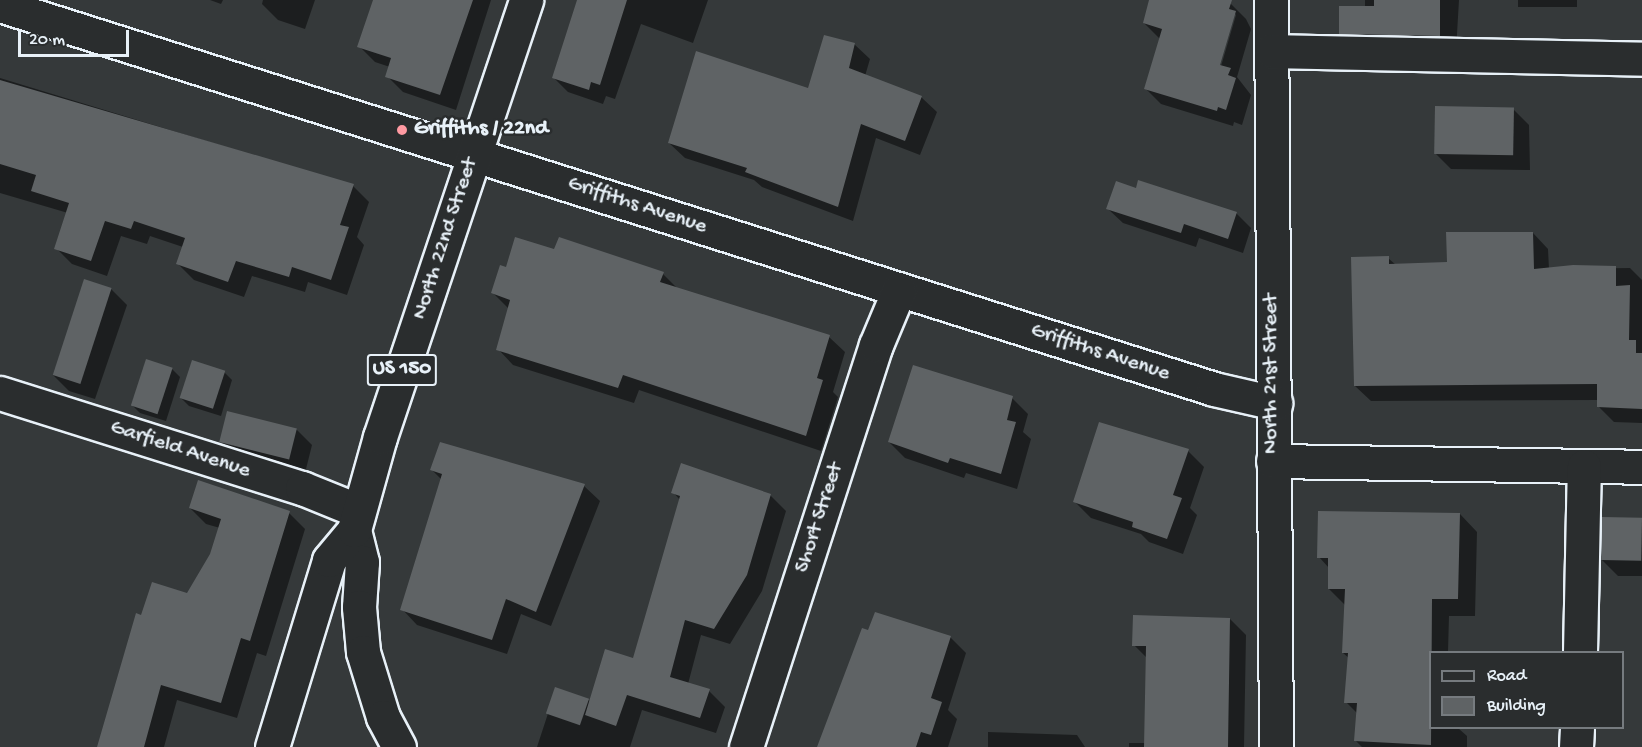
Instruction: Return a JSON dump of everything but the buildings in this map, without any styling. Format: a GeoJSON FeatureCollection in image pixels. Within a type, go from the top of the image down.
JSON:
{"type":"FeatureCollection","features":[{"type":"Feature","properties":{"kind":"street","name":"North 22nd Street"},"geometry":{"type":"LineString","coordinates":[[272,747],[329,560],[356,521],[474,153],[526,0]]}},
{"type":"Feature","properties":{"kind":"street","name":"North 21st Street"},"geometry":{"type":"LineString","coordinates":[[1271,0],[1276,747]]}},
{"type":"Feature","properties":{"kind":"street","name":"Griffiths Avenue"},"geometry":{"type":"LineString","coordinates":[[0,5],[474,153],[1214,389],[1275,403]]}},
{"type":"Feature","properties":{"kind":"street"},"geometry":{"type":"LineString","coordinates":[[1272,51],[1642,59]]}},
{"type":"Feature","properties":{"kind":"street","name":"Short Street"},"geometry":{"type":"LineString","coordinates":[[746,747],[876,345],[899,290]]}},
{"type":"Feature","properties":{"kind":"street","name":"Garfield Avenue"},"geometry":{"type":"LineString","coordinates":[[0,393],[302,488],[356,521]]}},
{"type":"Feature","properties":{"kind":"street"},"geometry":{"type":"LineString","coordinates":[[1273,461],[1642,467]]}},
{"type":"Feature","properties":{"kind":"street"},"geometry":{"type":"LineString","coordinates":[[1580,651],[1584,466]]}},
{"type":"Feature","properties":{"kind":"street"},"geometry":{"type":"LineString","coordinates":[[356,521],[362,562],[359,607],[363,652],[383,717],[399,747]]}},
{"type":"Feature","properties":{"kind":"street"},"geometry":{"type":"LineString","coordinates":[[1576,747],[1577,729]]}},
{"type":"Feature","properties":{"kind":"place","name":"Griffiths / 22nd"},"geometry":{"type":"Point","coordinates":[402,130]}}]}
